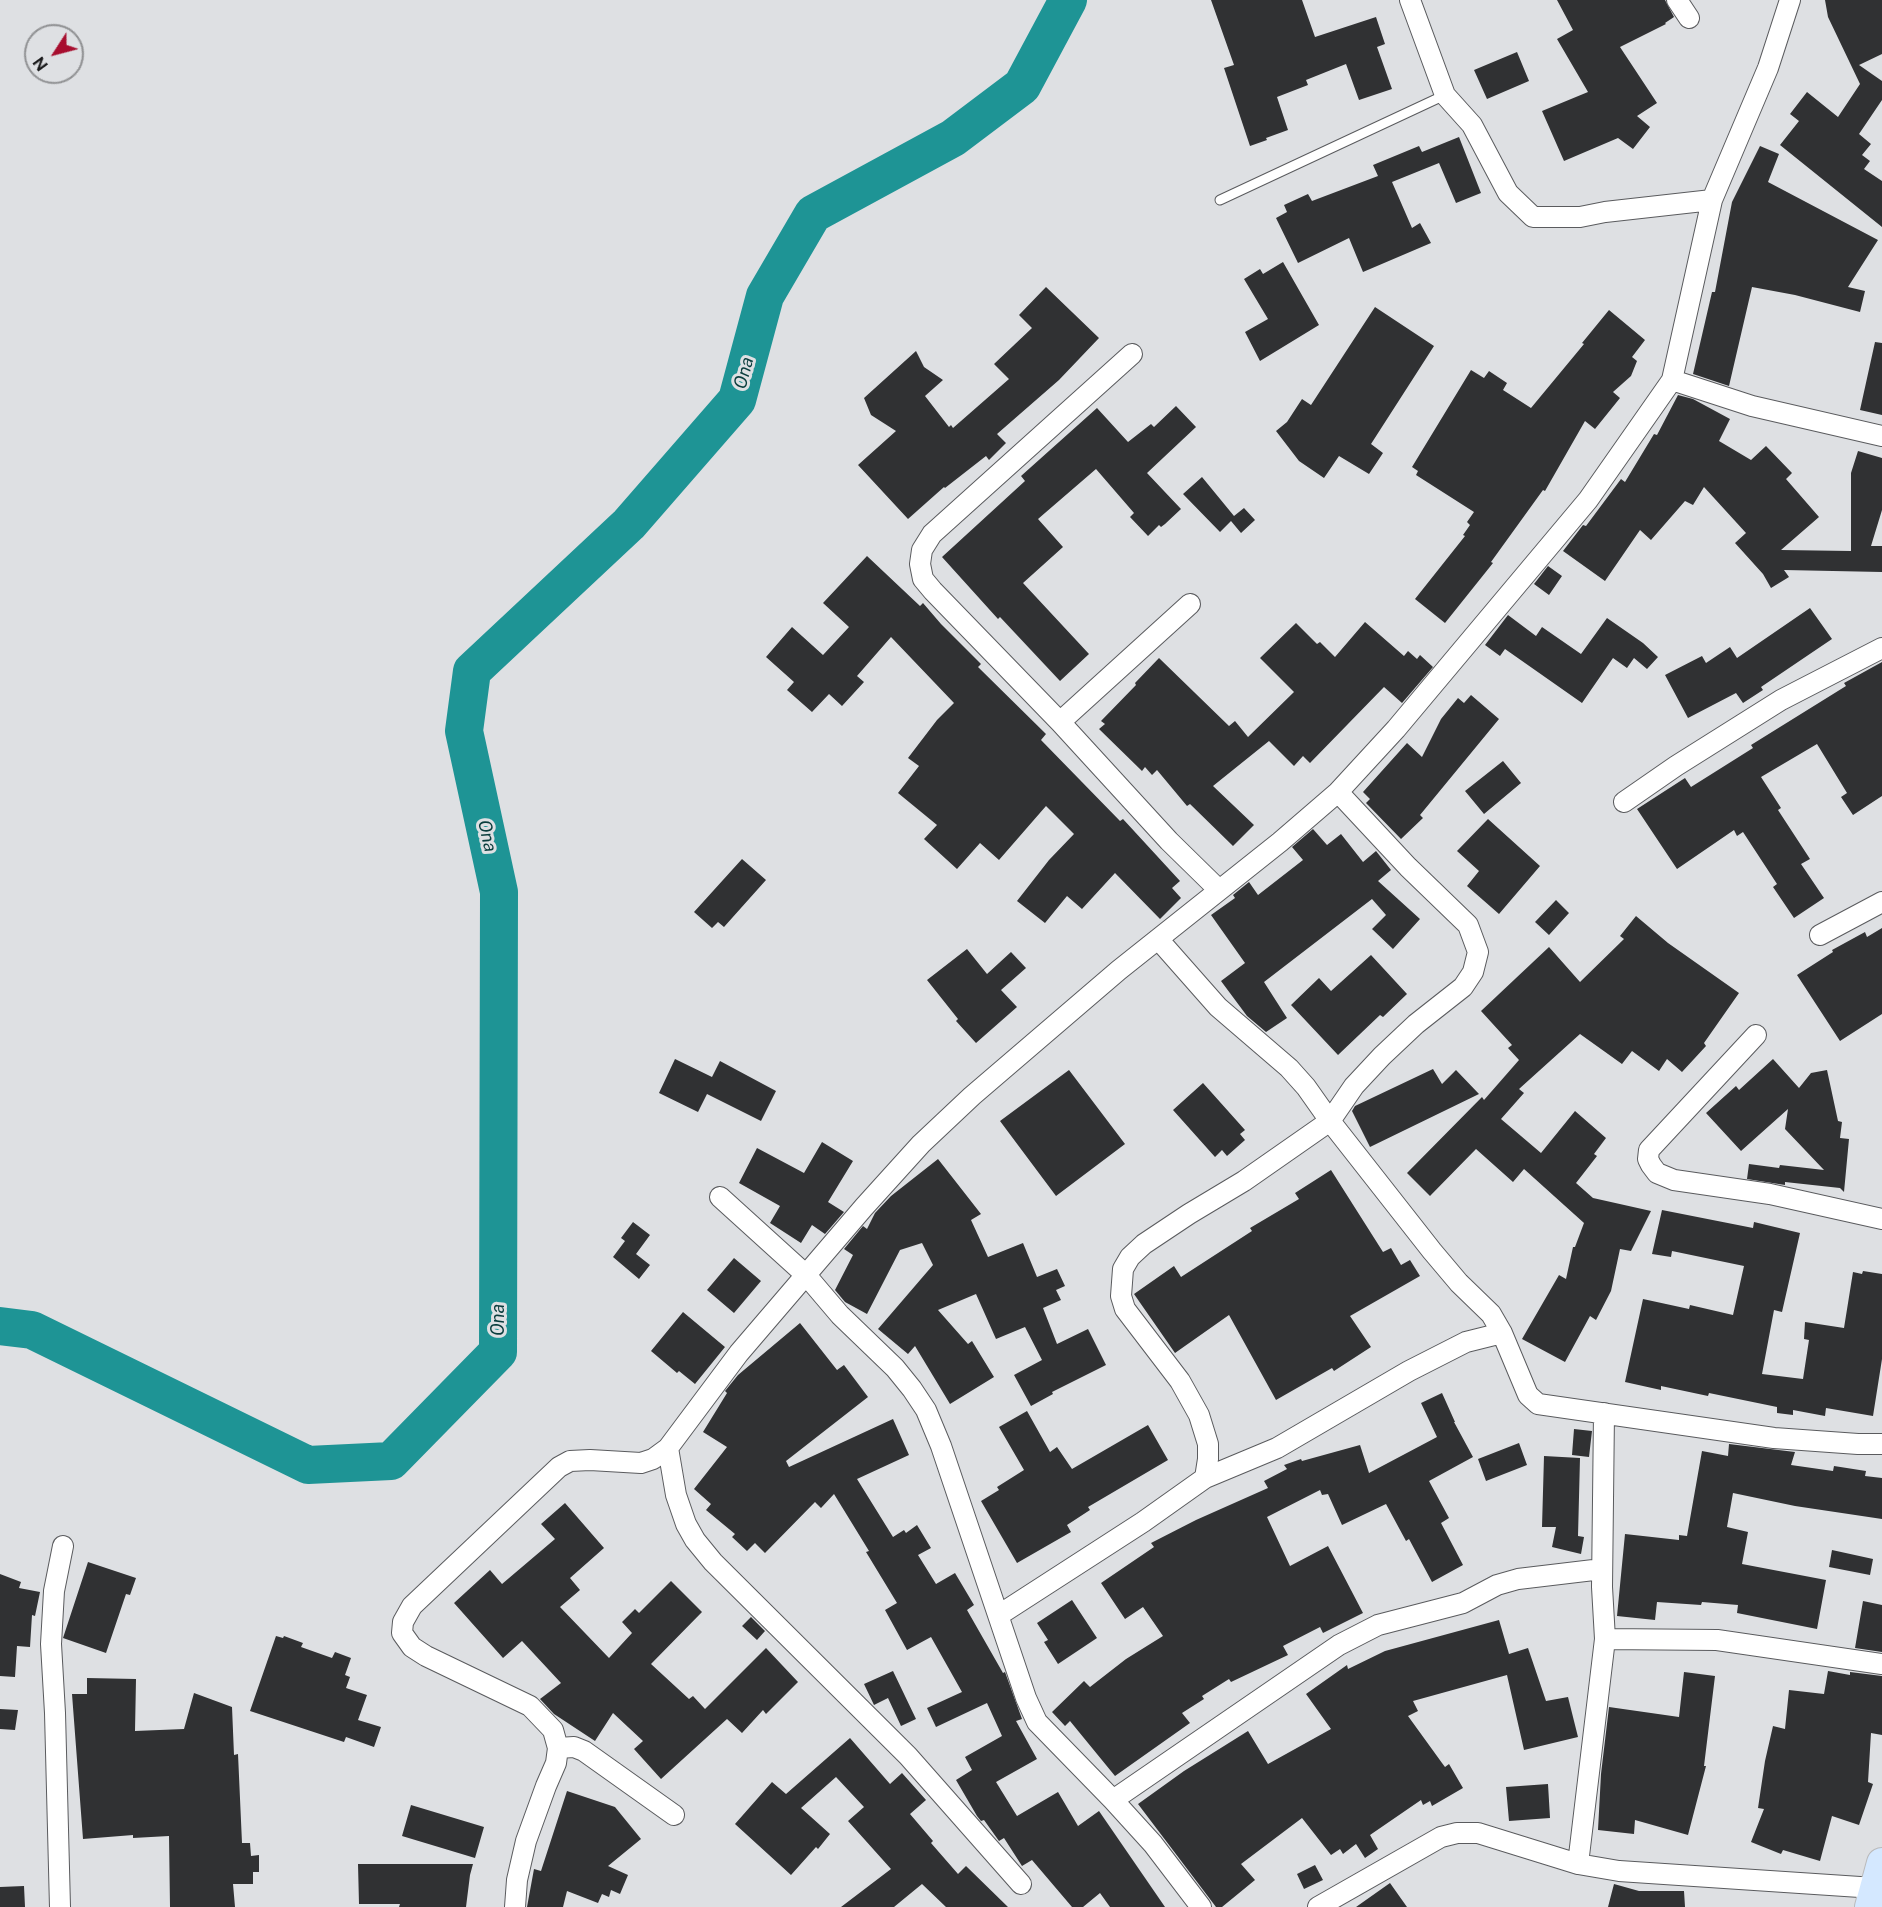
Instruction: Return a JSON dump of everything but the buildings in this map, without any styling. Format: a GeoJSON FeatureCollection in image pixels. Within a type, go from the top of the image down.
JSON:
{"type":"FeatureCollection","features":[{"type":"Feature","properties":{"kind":"street"},"geometry":{"type":"LineString","coordinates":[[1410,0],[1445,95],[1472,125],[1508,193],[1533,217],[1580,217],[1712,200]]}},
{"type":"Feature","properties":{"kind":"street"},"geometry":{"type":"LineString","coordinates":[[1677,0],[1689,18]]}},
{"type":"Feature","properties":{"kind":"street"},"geometry":{"type":"LineString","coordinates":[[515,1907],[517,1880],[526,1841],[556,1763],[558,1748],[552,1730],[530,1706],[412,1647],[402,1633],[403,1622],[412,1606],[559,1467],[570,1461],[590,1460],[641,1463],[653,1459],[668,1448],[739,1353],[921,1144],[972,1096],[1158,939],[1280,842],[1338,792],[1396,729],[1588,500],[1672,380],[1712,200],[1768,68],[1790,0]]}},
{"type":"Feature","properties":{"kind":"street"},"geometry":{"type":"LineString","coordinates":[[1132,354],[932,534],[922,550],[920,564],[923,579],[1060,722],[1169,841],[1220,890]]}},
{"type":"Feature","properties":{"kind":"street"},"geometry":{"type":"LineString","coordinates":[[1672,380],[1752,406],[1882,436]]}},
{"type":"Feature","properties":{"kind":"street"},"geometry":{"type":"LineString","coordinates":[[1060,722],[1190,604]]}},
{"type":"Feature","properties":{"kind":"street"},"geometry":{"type":"LineString","coordinates":[[1624,802],[1676,766],[1781,700],[1882,648]]}},
{"type":"Feature","properties":{"kind":"street"},"geometry":{"type":"LineString","coordinates":[[1205,1478],[1209,1459],[1208,1444],[1199,1414],[1180,1381],[1125,1308],[1120,1296],[1123,1269],[1130,1257],[1144,1244],[1244,1181],[1330,1121],[1354,1086],[1382,1056],[1416,1024],[1463,987],[1473,972],[1478,952],[1468,925],[1408,867],[1338,792]]}},
{"type":"Feature","properties":{"kind":"street"},"geometry":{"type":"LineString","coordinates":[[1820,935],[1882,902]]}},
{"type":"Feature","properties":{"kind":"street"},"geometry":{"type":"LineString","coordinates":[[1158,939],[1218,1007],[1289,1068],[1306,1087],[1330,1121],[1439,1259],[1491,1314],[1503,1333],[1528,1395],[1538,1404],[1774,1438],[1882,1444]]}},
{"type":"Feature","properties":{"kind":"street"},"geometry":{"type":"LineString","coordinates":[[1756,1035],[1649,1150],[1648,1159],[1651,1165],[1657,1173],[1674,1180],[1770,1194],[1882,1219]]}},
{"type":"Feature","properties":{"kind":"street"},"geometry":{"type":"LineString","coordinates":[[720,1197],[806,1275],[840,1316],[895,1368],[926,1410],[941,1446],[1026,1698],[1037,1722],[1153,1844],[1201,1907]]}},
{"type":"Feature","properties":{"kind":"street"},"geometry":{"type":"LineString","coordinates":[[999,1615],[1143,1522],[1205,1478],[1277,1448],[1409,1371],[1466,1342],[1503,1333]]}},
{"type":"Feature","properties":{"kind":"street"},"geometry":{"type":"LineString","coordinates":[[1578,1864],[1605,1639],[1602,1569],[1604,1413]]}},
{"type":"Feature","properties":{"kind":"street"},"geometry":{"type":"LineString","coordinates":[[668,1448],[676,1496],[686,1524],[695,1540],[728,1577],[908,1756],[1021,1884]]}},
{"type":"Feature","properties":{"kind":"street"},"geometry":{"type":"LineString","coordinates":[[60,1907],[51,1644],[54,1591],[63,1546]]}},
{"type":"Feature","properties":{"kind":"street"},"geometry":{"type":"LineString","coordinates":[[1113,1800],[1339,1645],[1378,1625],[1463,1602],[1497,1585],[1518,1579],[1602,1569]]}},
{"type":"Feature","properties":{"kind":"street"},"geometry":{"type":"LineString","coordinates":[[1605,1639],[1717,1640],[1882,1664]]}},
{"type":"Feature","properties":{"kind":"street"},"geometry":{"type":"LineString","coordinates":[[558,1748],[574,1747],[584,1751],[674,1815]]}},
{"type":"Feature","properties":{"kind":"street"},"geometry":{"type":"LineString","coordinates":[[1318,1907],[1440,1837],[1457,1833],[1478,1833],[1578,1864],[1619,1871],[1875,1886]]}},
{"type":"Feature","properties":{"kind":"lane"},"geometry":{"type":"LineString","coordinates":[[1220,200],[1445,95]]}},
{"type":"Feature","properties":{"kind":"waterway","name":"Ona"},"geometry":{"type":"LineString","coordinates":[[0,1326],[32,1330],[308,1465],[391,1461],[498,1352],[499,892],[464,731],[472,671],[629,524],[737,400],[765,296],[813,214],[953,138],[1022,86],[1068,0]]}}]}
